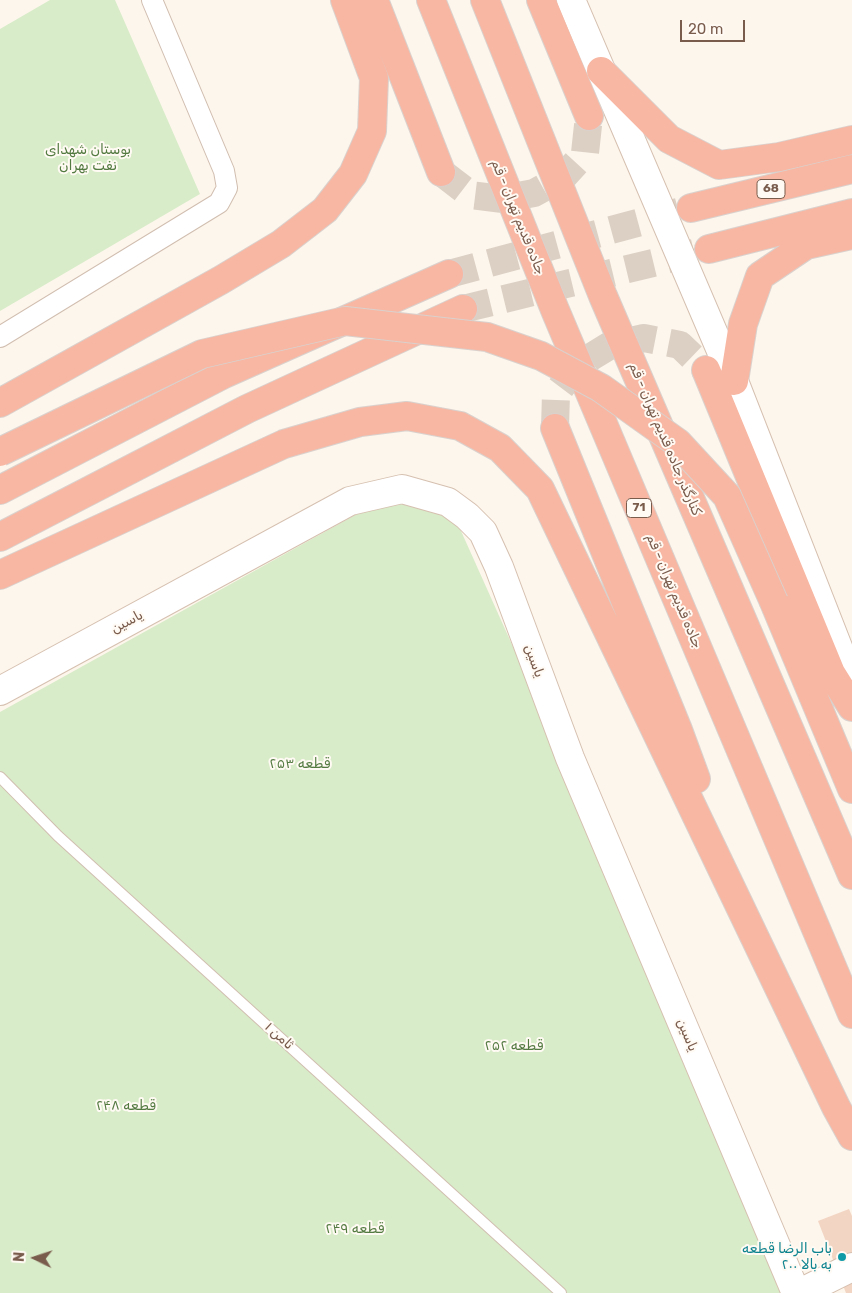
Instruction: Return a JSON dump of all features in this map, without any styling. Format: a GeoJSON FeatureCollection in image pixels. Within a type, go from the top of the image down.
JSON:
{"type":"FeatureCollection","features":[{"type":"Feature","properties":{"kind":"highway"},"geometry":{"type":"LineString","coordinates":[[0,404],[282,244],[326,210],[354,174],[372,131],[374,78],[344,0]]}},
{"type":"Feature","properties":{"kind":"highway"},"geometry":{"type":"LineString","coordinates":[[374,0],[441,172]]}},
{"type":"Feature","properties":{"kind":"highway","name":"جاده قدیم تهران - قم"},"geometry":{"type":"LineString","coordinates":[[431,0],[559,319],[852,1014]]}},
{"type":"Feature","properties":{"kind":"highway","name":"کنارگذر جاده قدیم تهران - قم"},"geometry":{"type":"LineString","coordinates":[[485,0],[603,296],[852,875]]}},
{"type":"Feature","properties":{"kind":"highway"},"geometry":{"type":"LineString","coordinates":[[541,0],[589,116]]}},
{"type":"Feature","properties":{"kind":"highway"},"geometry":{"type":"LineString","coordinates":[[601,71],[668,139],[719,165],[779,157],[852,140]]}},
{"type":"Feature","properties":{"kind":"highway","name":"68"},"geometry":{"type":"LineString","coordinates":[[691,208],[852,169]]}},
{"type":"Feature","properties":{"kind":"highway"},"geometry":{"type":"LineString","coordinates":[[709,249],[852,213]]}},
{"type":"Feature","properties":{"kind":"highway"},"geometry":{"type":"LineString","coordinates":[[734,381],[743,324],[760,276],[806,244],[852,235]]}},
{"type":"Feature","properties":{"kind":"highway"},"geometry":{"type":"LineString","coordinates":[[0,490],[224,374],[450,274]]}},
{"type":"Feature","properties":{"kind":"highway"},"geometry":{"type":"LineString","coordinates":[[0,537],[247,409],[463,308]]}},
{"type":"Feature","properties":{"kind":"highway"},"geometry":{"type":"LineString","coordinates":[[0,452],[202,354],[345,320],[487,337],[541,356],[601,388],[678,443],[727,496],[774,602],[852,789]]}},
{"type":"Feature","properties":{"kind":"highway"},"geometry":{"type":"LineString","coordinates":[[706,370],[831,673],[852,707]]}},
{"type":"Feature","properties":{"kind":"highway"},"geometry":{"type":"LineString","coordinates":[[0,575],[284,444],[360,422],[407,416],[460,426],[500,448],[540,489],[754,937],[836,1107],[852,1136]]}},
{"type":"Feature","properties":{"kind":"highway"},"geometry":{"type":"LineString","coordinates":[[555,428],[678,730],[754,937]]}},
{"type":"Feature","properties":{"kind":"street"},"geometry":{"type":"LineString","coordinates":[[0,337],[219,203],[226,188],[224,171],[152,0]]}},
{"type":"Feature","properties":{"kind":"street"},"geometry":{"type":"LineString","coordinates":[[571,0],[734,381],[852,683]]}},
{"type":"Feature","properties":{"kind":"street","name":"یاسین"},"geometry":{"type":"LineString","coordinates":[[0,691],[350,501],[402,489],[448,502],[467,516],[484,532],[499,567],[570,758],[796,1293]]}},
{"type":"Feature","properties":{"kind":"street"},"geometry":{"type":"LineString","coordinates":[[800,1293],[852,1267]]}},
{"type":"Feature","properties":{"kind":"lane","name":"ثامن ۱"},"geometry":{"type":"LineString","coordinates":[[0,777],[66,843],[561,1293]]}},
{"type":"Feature","properties":{"kind":"green space","name":"بوستان شهدای نفت بهران"},"geometry":{"type":"Polygon","coordinates":[[[50,0],[115,0],[200,194],[0,311],[0,29],[50,0]]]}},
{"type":"Feature","properties":{"kind":"green space"},"geometry":{"type":"Polygon","coordinates":[[[402,489],[448,502],[803,1293],[0,1293],[0,712],[402,489]]]}},
{"type":"Feature","properties":{"kind":"building","name":"باب الرضا قطعه ۲۰۰ به بالا"},"geometry":{"type":"Polygon","coordinates":[[[849,1209],[852,1216],[852,1293],[846,1293],[818,1221],[849,1209]]]}},
{"type":"Feature","properties":{"kind":"tunnel"},"geometry":{"type":"LineString","coordinates":[[441,172],[471,195],[503,199],[534,193],[563,177],[585,153],[589,116]]}},
{"type":"Feature","properties":{"kind":"tunnel"},"geometry":{"type":"LineString","coordinates":[[449,274],[685,210]]}},
{"type":"Feature","properties":{"kind":"tunnel"},"geometry":{"type":"LineString","coordinates":[[463,309],[702,251]]}},
{"type":"Feature","properties":{"kind":"tunnel"},"geometry":{"type":"LineString","coordinates":[[555,428],[556,394],[578,365],[609,346],[644,338],[680,345],[706,370]]}},
{"type":"Feature","properties":{"kind":"place","name":"باب الرضا قطعه ۲۰۰ به بالا"},"geometry":{"type":"Point","coordinates":[842,1257]}},
{"type":"Feature","properties":{"kind":"park label","name":"قطعه ۲۵۳"},"geometry":{"type":"Point","coordinates":[300,764]}},
{"type":"Feature","properties":{"kind":"park label","name":"قطعه ۲۵۲"},"geometry":{"type":"Point","coordinates":[514,1046]}},
{"type":"Feature","properties":{"kind":"park label","name":"قطعه ۲۴۸"},"geometry":{"type":"Point","coordinates":[126,1106]}},
{"type":"Feature","properties":{"kind":"park label","name":"قطعه ۲۴۹"},"geometry":{"type":"Point","coordinates":[355,1229]}}]}
